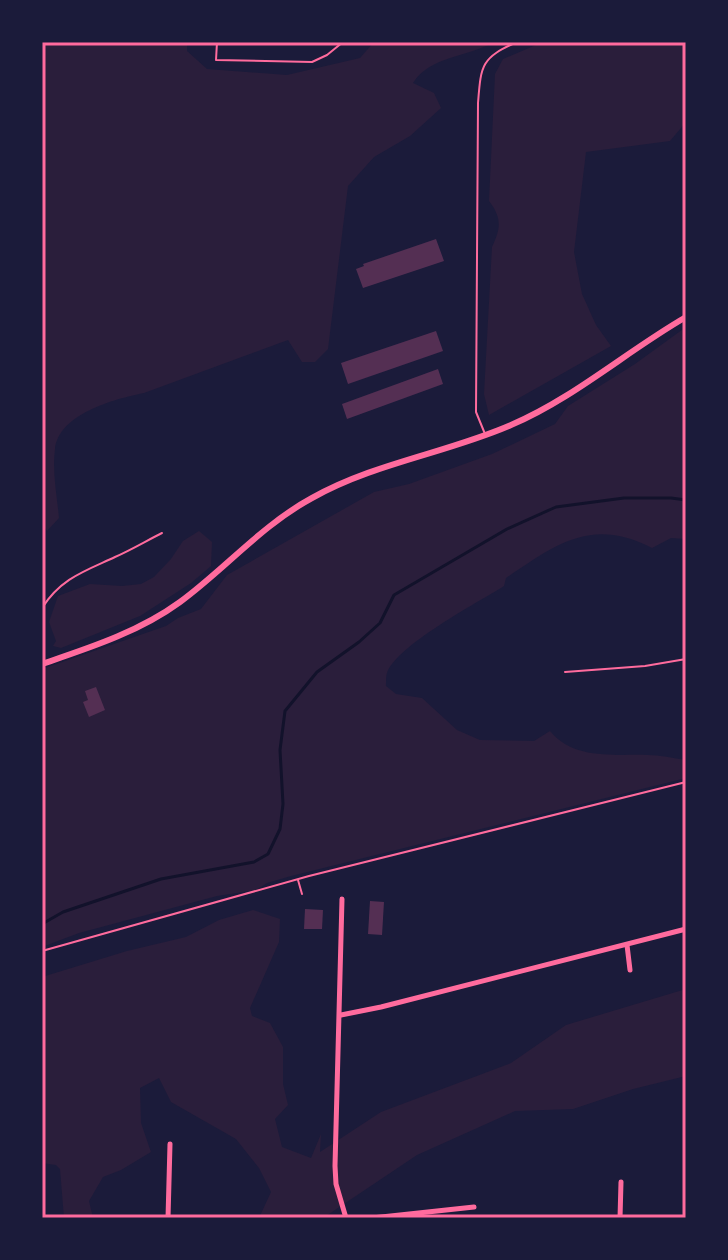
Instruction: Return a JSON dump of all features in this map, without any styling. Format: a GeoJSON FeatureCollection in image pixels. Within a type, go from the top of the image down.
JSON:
{"type":"FeatureCollection","features":[{"type":"Feature","properties":{"kind":"street"},"geometry":{"type":"LineString","coordinates":[[42,664],[113,638],[159,616],[195,590],[268,527],[314,497],[351,480],[514,424],[560,400],[647,339],[686,317]]}},
{"type":"Feature","properties":{"kind":"street"},"geometry":{"type":"LineString","coordinates":[[342,899],[335,1166],[336,1184],[346,1218]]}},
{"type":"Feature","properties":{"kind":"street"},"geometry":{"type":"LineString","coordinates":[[341,1015],[686,929]]}},
{"type":"Feature","properties":{"kind":"street"},"geometry":{"type":"LineString","coordinates":[[627,945],[630,970]]}},
{"type":"Feature","properties":{"kind":"street"},"geometry":{"type":"LineString","coordinates":[[168,1218],[170,1144]]}},
{"type":"Feature","properties":{"kind":"street"},"geometry":{"type":"LineString","coordinates":[[620,1218],[621,1182]]}},
{"type":"Feature","properties":{"kind":"street"},"geometry":{"type":"LineString","coordinates":[[372,1218],[474,1207]]}},
{"type":"Feature","properties":{"kind":"lane"},"geometry":{"type":"LineString","coordinates":[[217,42],[216,60],[312,62],[343,42]]}},
{"type":"Feature","properties":{"kind":"lane"},"geometry":{"type":"LineString","coordinates":[[486,435],[476,412],[478,103],[481,70],[487,59],[496,51],[517,42]]}},
{"type":"Feature","properties":{"kind":"lane"},"geometry":{"type":"LineString","coordinates":[[42,608],[62,584],[87,567],[113,558],[162,533]]}},
{"type":"Feature","properties":{"kind":"lane"},"geometry":{"type":"LineString","coordinates":[[565,672],[645,666],[686,659]]}},
{"type":"Feature","properties":{"kind":"path"},"geometry":{"type":"LineString","coordinates":[[42,951],[297,879],[686,782]]}},
{"type":"Feature","properties":{"kind":"path"},"geometry":{"type":"LineString","coordinates":[[297,879],[302,894]]}},
{"type":"Feature","properties":{"kind":"shaded area"},"geometry":{"type":"Polygon","coordinates":[[[42,42],[187,42],[187,51],[207,69],[287,75],[360,58],[374,42],[494,42],[439,62],[420,74],[413,83],[434,93],[441,108],[410,136],[374,157],[348,186],[328,349],[315,362],[302,362],[288,340],[144,393],[104,404],[77,417],[66,426],[55,449],[54,475],[59,518],[47,531],[42,524],[42,42]]]}},
{"type":"Feature","properties":{"kind":"shaded area"},"geometry":{"type":"Polygon","coordinates":[[[543,42],[686,42],[686,122],[670,141],[586,152],[574,252],[582,294],[596,325],[611,346],[489,415],[484,394],[492,247],[499,223],[489,201],[495,74],[503,59],[543,42]]]}},
{"type":"Feature","properties":{"kind":"shaded area"},"geometry":{"type":"Polygon","coordinates":[[[686,327],[686,539],[671,538],[652,548],[630,539],[592,535],[559,545],[506,578],[504,586],[439,625],[406,650],[387,673],[386,686],[396,694],[422,698],[457,730],[480,740],[534,741],[550,731],[570,747],[595,754],[686,760],[686,778],[291,876],[267,883],[256,890],[217,896],[79,933],[42,947],[42,669],[166,626],[201,609],[227,575],[374,492],[409,484],[492,454],[555,424],[568,406],[686,327]]]}},
{"type":"Feature","properties":{"kind":"shaded area"},"geometry":{"type":"Polygon","coordinates":[[[199,531],[212,542],[211,566],[191,583],[140,616],[61,648],[53,646],[56,641],[49,622],[58,596],[90,584],[141,584],[154,577],[183,541],[199,531]]]}},
{"type":"Feature","properties":{"kind":"shaded area"},"geometry":{"type":"Polygon","coordinates":[[[253,910],[280,919],[279,942],[250,1008],[252,1016],[270,1023],[283,1047],[283,1084],[288,1105],[275,1119],[282,1147],[311,1158],[321,1134],[320,1152],[381,1112],[511,1063],[566,1025],[686,989],[686,1076],[573,1109],[515,1111],[417,1155],[323,1218],[259,1218],[271,1192],[259,1168],[236,1139],[171,1102],[159,1078],[140,1088],[141,1123],[151,1152],[103,1177],[89,1201],[93,1218],[64,1218],[60,1169],[56,1165],[42,1163],[42,977],[186,937],[219,920],[253,910]]]}},
{"type":"Feature","properties":{"kind":"building"},"geometry":{"type":"Polygon","coordinates":[[[436,239],[444,261],[363,288],[356,269],[363,264],[436,239]]]}},
{"type":"Feature","properties":{"kind":"building"},"geometry":{"type":"Polygon","coordinates":[[[436,331],[443,351],[348,384],[341,363],[436,331]]]}},
{"type":"Feature","properties":{"kind":"building"},"geometry":{"type":"Polygon","coordinates":[[[438,369],[443,384],[347,419],[342,404],[438,369]]]}},
{"type":"Feature","properties":{"kind":"building"},"geometry":{"type":"Polygon","coordinates":[[[96,687],[105,710],[89,717],[83,702],[88,700],[85,691],[96,687]]]}},
{"type":"Feature","properties":{"kind":"building"},"geometry":{"type":"Polygon","coordinates":[[[370,901],[384,902],[382,935],[368,934],[370,901]]]}},
{"type":"Feature","properties":{"kind":"building"},"geometry":{"type":"Polygon","coordinates":[[[305,909],[323,910],[322,929],[304,929],[305,909]]]}},
{"type":"Feature","properties":{"kind":"waterway"},"geometry":{"type":"LineString","coordinates":[[42,924],[63,912],[161,879],[254,862],[268,854],[280,829],[283,804],[280,750],[285,711],[317,672],[380,623],[394,595],[507,529],[556,507],[624,498],[686,500]]}}]}
